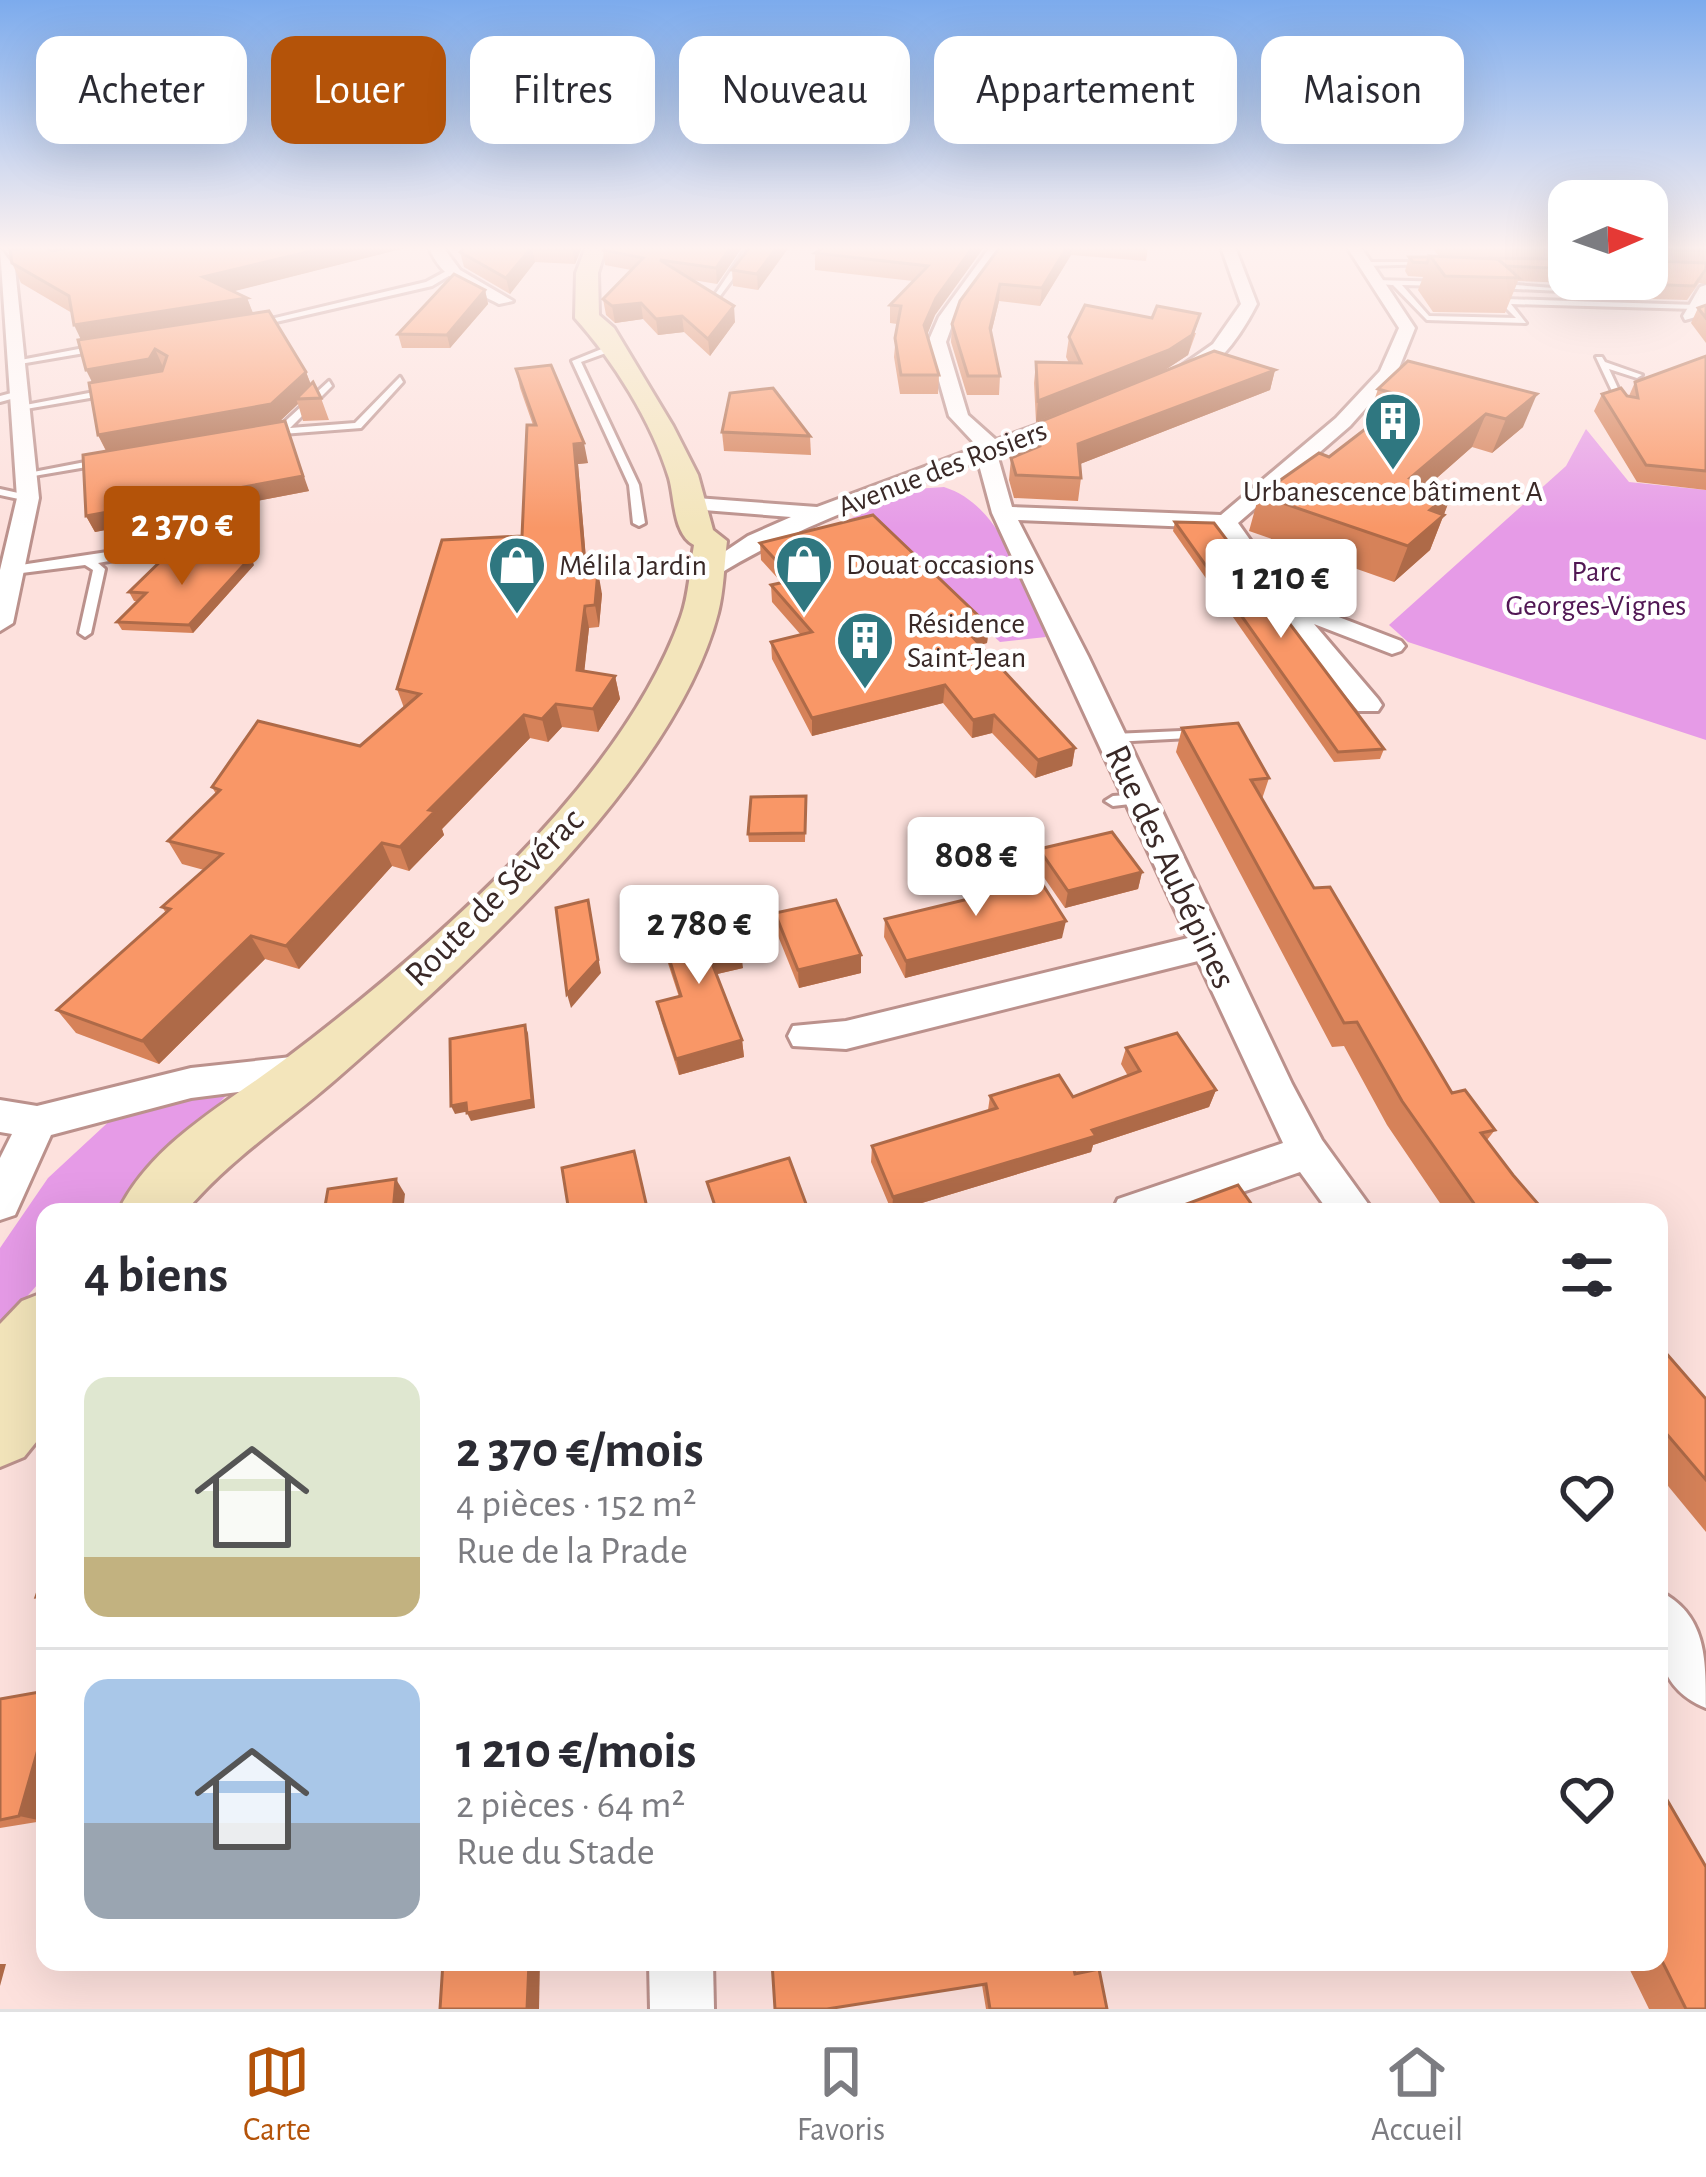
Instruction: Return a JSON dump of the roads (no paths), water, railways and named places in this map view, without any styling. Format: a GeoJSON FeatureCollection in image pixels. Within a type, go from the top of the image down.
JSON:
{"type":"FeatureCollection","features":[{"type":"Feature","properties":{"kind":"main road"},"geometry":{"type":"LineString","coordinates":[[610,341],[683,475],[698,535]]}},
{"type":"Feature","properties":{"kind":"main road","name":"Route de Sévérac"},"geometry":{"type":"LineString","coordinates":[[156,1203],[213,1142],[310,1070],[569,827],[677,677],[698,535]]}},
{"type":"Feature","properties":{"kind":"main road","name":"Route de Sévérac"},"geometry":{"type":"LineString","coordinates":[[193,1203],[272,1120],[310,1070]]}},
{"type":"Feature","properties":{"kind":"main road"},"geometry":{"type":"LineString","coordinates":[[0,1370],[36,1332]]}},
{"type":"Feature","properties":{"kind":"main road"},"geometry":{"type":"LineString","coordinates":[[0,1433],[36,1390]]}},
{"type":"Feature","properties":{"kind":"street"},"geometry":{"type":"LineString","coordinates":[[0,623],[28,486],[13,400],[12,341]]}},
{"type":"Feature","properties":{"kind":"street"},"geometry":{"type":"LineString","coordinates":[[937,341],[959,416],[991,450]]}},
{"type":"Feature","properties":{"kind":"street"},"geometry":{"type":"LineString","coordinates":[[1156,386],[1192,370],[1227,341]]}},
{"type":"Feature","properties":{"kind":"street"},"geometry":{"type":"LineString","coordinates":[[1003,513],[1226,522],[1287,472],[1388,373],[1402,341]]}},
{"type":"Feature","properties":{"kind":"street","name":"Avenue des Rosiers"},"geometry":{"type":"LineString","coordinates":[[698,535],[960,483],[991,450],[1097,409]]}},
{"type":"Feature","properties":{"kind":"street","name":"Rue des Aubépines"},"geometry":{"type":"LineString","coordinates":[[991,450],[1003,513],[1113,738],[1127,800],[1208,946],[1308,1153],[1346,1203]]}},
{"type":"Feature","properties":{"kind":"street","name":"Rue des Aubépines"},"geometry":{"type":"LineString","coordinates":[[960,483],[1003,513]]}},
{"type":"Feature","properties":{"kind":"street","name":"Avenue des Rosiers"},"geometry":{"type":"LineString","coordinates":[[698,535],[756,541],[820,513]]}},
{"type":"Feature","properties":{"kind":"street"},"geometry":{"type":"LineString","coordinates":[[1226,522],[1283,604],[1368,705]]}},
{"type":"Feature","properties":{"kind":"street"},"geometry":{"type":"LineString","coordinates":[[698,535],[756,541]]}},
{"type":"Feature","properties":{"kind":"street"},"geometry":{"type":"LineString","coordinates":[[1283,604],[1392,646]]}},
{"type":"Feature","properties":{"kind":"street"},"geometry":{"type":"LineString","coordinates":[[806,1036],[846,1035],[1208,946]]}},
{"type":"Feature","properties":{"kind":"street"},"geometry":{"type":"LineString","coordinates":[[0,1202],[19,1119],[191,1083],[310,1070]]}},
{"type":"Feature","properties":{"kind":"street"},"geometry":{"type":"LineString","coordinates":[[1160,1203],[1308,1153]]}},
{"type":"Feature","properties":{"kind":"street"},"geometry":{"type":"LineString","coordinates":[[1668,1630],[1706,1680]]}},
{"type":"Feature","properties":{"kind":"street"},"geometry":{"type":"LineString","coordinates":[[681,1971],[682,2009]]}},
{"type":"Feature","properties":{"kind":"lane"},"geometry":{"type":"LineString","coordinates":[[576,362],[600,341]]}},
{"type":"Feature","properties":{"kind":"lane"},"geometry":{"type":"LineString","coordinates":[[576,362],[600,341]]}},
{"type":"Feature","properties":{"kind":"lane"},"geometry":{"type":"LineString","coordinates":[[14,362],[118,345]]}},
{"type":"Feature","properties":{"kind":"lane"},"geometry":{"type":"LineString","coordinates":[[1625,408],[1600,361],[1637,375]]}},
{"type":"Feature","properties":{"kind":"lane"},"geometry":{"type":"LineString","coordinates":[[576,362],[634,485],[640,524]]}},
{"type":"Feature","properties":{"kind":"lane"},"geometry":{"type":"LineString","coordinates":[[260,433],[358,426],[400,380]]}},
{"type":"Feature","properties":{"kind":"lane"},"geometry":{"type":"LineString","coordinates":[[283,429],[329,384]]}},
{"type":"Feature","properties":{"kind":"lane"},"geometry":{"type":"LineString","coordinates":[[13,400],[124,390]]}},
{"type":"Feature","properties":{"kind":"lane"},"geometry":{"type":"LineString","coordinates":[[0,492],[125,457]]}},
{"type":"Feature","properties":{"kind":"lane"},"geometry":{"type":"LineString","coordinates":[[14,570],[234,536]]}},
{"type":"Feature","properties":{"kind":"lane"},"geometry":{"type":"LineString","coordinates":[[86,633],[99,569],[87,561]]}},
{"type":"Feature","properties":{"kind":"lane"},"geometry":{"type":"LineString","coordinates":[[1113,738],[1221,733]]}},
{"type":"Feature","properties":{"kind":"place","name":"Urbanescence bâtiment A"},"geometry":{"type":"Point","coordinates":[1393,472]}},
{"type":"Feature","properties":{"kind":"place","name":"Douat occasions"},"geometry":{"type":"Point","coordinates":[804,615]}},
{"type":"Feature","properties":{"kind":"place","name":"Mélila Jardin"},"geometry":{"type":"Point","coordinates":[517,616]}},
{"type":"Feature","properties":{"kind":"place","name":"Résidence Saint-Jean"},"geometry":{"type":"Point","coordinates":[865,691]}},
{"type":"Feature","properties":{"kind":"park label","name":"Parc Georges-Vignes"},"geometry":{"type":"Point","coordinates":[1596,588]}}]}
